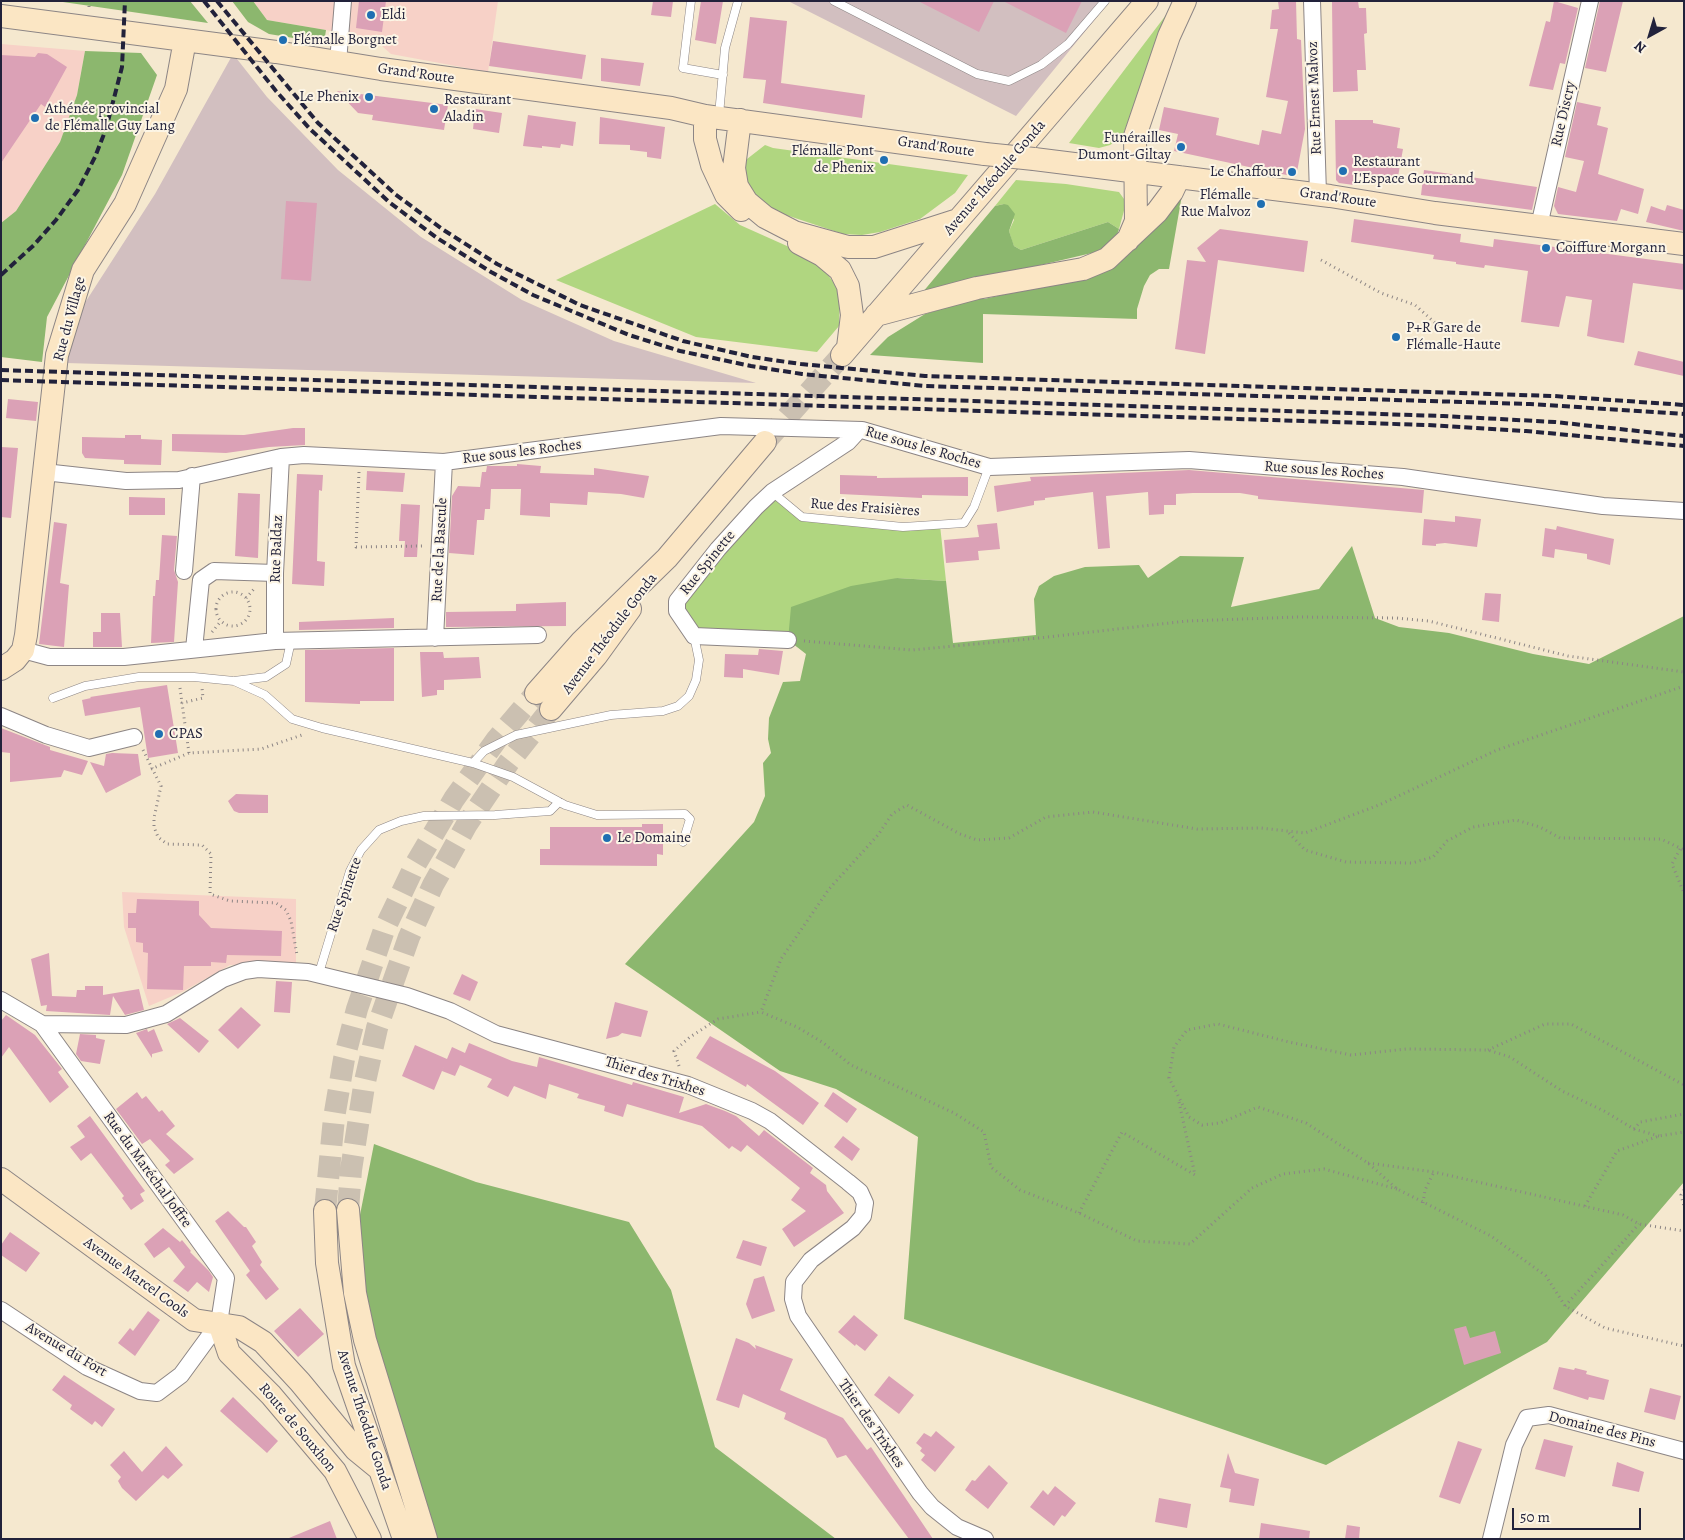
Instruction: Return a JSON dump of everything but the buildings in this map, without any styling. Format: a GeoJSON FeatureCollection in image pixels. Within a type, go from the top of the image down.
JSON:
{"type":"FeatureCollection","features":[{"type":"Feature","properties":{"kind":"street"},"geometry":{"type":"LineString","coordinates":[[338,62],[343,1]]}},
{"type":"Feature","properties":{"kind":"street","name":"Avenue Théodule Gonda"},"geometry":{"type":"LineString","coordinates":[[721,118],[705,139],[712,165],[726,195],[743,213],[764,226],[822,255],[840,270],[848,286],[852,316],[845,351],[1147,1]]}},
{"type":"Feature","properties":{"kind":"street"},"geometry":{"type":"LineString","coordinates":[[1127,242],[1136,221],[1138,192],[1134,172],[1135,136],[1169,36],[1185,1]]}},
{"type":"Feature","properties":{"kind":"street","name":"Rue Ernest Malvoz"},"geometry":{"type":"LineString","coordinates":[[1312,1],[1318,194]]}},
{"type":"Feature","properties":{"kind":"street","name":"Rue Discry"},"geometry":{"type":"LineString","coordinates":[[1539,226],[1590,1]]}},
{"type":"Feature","properties":{"kind":"street","name":"Grand'Route"},"geometry":{"type":"LineString","coordinates":[[1,16],[671,108],[721,118],[985,154],[1318,194],[1434,213],[1684,244]]}},
{"type":"Feature","properties":{"kind":"street","name":"Rue du Village"},"geometry":{"type":"LineString","coordinates":[[23,650],[57,355],[83,270],[125,204],[176,89],[185,40]]}},
{"type":"Feature","properties":{"kind":"street"},"geometry":{"type":"LineString","coordinates":[[721,118],[738,186],[747,202],[765,217],[794,232],[848,247],[874,247],[959,220]]}},
{"type":"Feature","properties":{"kind":"street"},"geometry":{"type":"LineString","coordinates":[[876,315],[977,288],[1083,269],[1107,259],[1127,242],[1170,196],[1179,177]]}},
{"type":"Feature","properties":{"kind":"street","name":"Rue sous les Roches"},"geometry":{"type":"LineString","coordinates":[[44,472],[126,481],[179,480],[280,457],[304,455],[444,462],[721,426],[859,430],[989,467],[1189,460],[1403,477],[1603,506],[1684,511]]}},
{"type":"Feature","properties":{"kind":"street","name":"Rue Spinette"},"geometry":{"type":"LineString","coordinates":[[694,636],[677,611],[678,600],[718,548],[772,492],[848,442],[859,430]]}},
{"type":"Feature","properties":{"kind":"street","name":"Avenue Théodule Gonda"},"geometry":{"type":"LineString","coordinates":[[551,710],[596,656],[667,558],[765,442]]}},
{"type":"Feature","properties":{"kind":"street","name":"Rue Baldaz"},"geometry":{"type":"LineString","coordinates":[[280,457],[275,573],[283,641]]}},
{"type":"Feature","properties":{"kind":"street","name":"Rue de la Bascule"},"geometry":{"type":"LineString","coordinates":[[436,638],[444,462]]}},
{"type":"Feature","properties":{"kind":"street"},"geometry":{"type":"LineString","coordinates":[[184,571],[192,476]]}},
{"type":"Feature","properties":{"kind":"street","name":"Avenue Théodule Gonda"},"geometry":{"type":"LineString","coordinates":[[536,693],[582,642],[667,558]]}},
{"type":"Feature","properties":{"kind":"street"},"geometry":{"type":"LineString","coordinates":[[194,649],[200,580],[214,571],[275,573]]}},
{"type":"Feature","properties":{"kind":"street"},"geometry":{"type":"LineString","coordinates":[[1,669],[15,660],[23,650],[49,657],[124,657],[283,641],[538,635]]}},
{"type":"Feature","properties":{"kind":"street"},"geometry":{"type":"LineString","coordinates":[[694,636],[788,640]]}},
{"type":"Feature","properties":{"kind":"street"},"geometry":{"type":"LineString","coordinates":[[1,716],[46,735],[88,748],[134,737]]}},
{"type":"Feature","properties":{"kind":"street","name":"Thier des Trixhes"},"geometry":{"type":"LineString","coordinates":[[1,1000],[42,1024],[113,1026],[137,1023],[171,1011],[233,974],[258,969],[319,973],[430,1004],[511,1038],[655,1076],[724,1099],[770,1121],[860,1192],[866,1203],[863,1216],[853,1228],[801,1270],[794,1282],[793,1299],[798,1316],[920,1493],[944,1518],[958,1527],[985,1539]]}},
{"type":"Feature","properties":{"kind":"street","name":"Rue du Maréchal Joffre"},"geometry":{"type":"LineString","coordinates":[[42,1024],[226,1278],[229,1325]]}},
{"type":"Feature","properties":{"kind":"street","name":"Avenue Marcel Cools"},"geometry":{"type":"LineString","coordinates":[[1,1179],[194,1320],[229,1325],[263,1342],[300,1382],[356,1450],[378,1468]]}},
{"type":"Feature","properties":{"kind":"street","name":"Avenue Théodule Gonda"},"geometry":{"type":"LineString","coordinates":[[348,1210],[354,1292],[365,1340],[426,1539]]}},
{"type":"Feature","properties":{"kind":"street","name":"Avenue Théodule Gonda"},"geometry":{"type":"LineString","coordinates":[[326,1211],[327,1264],[344,1366],[404,1539]]}},
{"type":"Feature","properties":{"kind":"street","name":"Avenue du Fort"},"geometry":{"type":"LineString","coordinates":[[1,1310],[87,1367],[140,1391],[157,1393],[181,1375],[229,1325]]}},
{"type":"Feature","properties":{"kind":"street","name":"Route de Souxhon"},"geometry":{"type":"LineString","coordinates":[[229,1325],[229,1353],[271,1395],[335,1471],[370,1539]]}},
{"type":"Feature","properties":{"kind":"street","name":"Domaine des Pins"},"geometry":{"type":"LineString","coordinates":[[1491,1539],[1514,1445],[1527,1418],[1549,1415],[1684,1451]]}},
{"type":"Feature","properties":{"kind":"lane"},"geometry":{"type":"LineString","coordinates":[[691,1],[683,68],[723,75]]}},
{"type":"Feature","properties":{"kind":"lane"},"geometry":{"type":"LineString","coordinates":[[721,118],[725,48],[738,1]]}},
{"type":"Feature","properties":{"kind":"lane"},"geometry":{"type":"LineString","coordinates":[[834,1],[977,74],[1009,81],[1041,65],[1068,44],[1105,1]]}},
{"type":"Feature","properties":{"kind":"lane","name":"Rue des Fraisières"},"geometry":{"type":"LineString","coordinates":[[772,492],[802,517],[903,527],[964,523],[974,507],[989,467]]}},
{"type":"Feature","properties":{"kind":"lane","name":"Rue Spinette"},"geometry":{"type":"LineString","coordinates":[[473,763],[484,752],[516,735],[611,715],[663,711],[678,706],[689,696],[696,680],[699,660],[694,636]]}},
{"type":"Feature","properties":{"kind":"lane"},"geometry":{"type":"LineString","coordinates":[[53,698],[85,686],[139,677],[194,677],[234,681],[266,677],[280,670],[290,655],[283,641]]}},
{"type":"Feature","properties":{"kind":"lane"},"geometry":{"type":"LineString","coordinates":[[202,684],[222,681]]}},
{"type":"Feature","properties":{"kind":"lane"},"geometry":{"type":"LineString","coordinates":[[234,681],[265,696],[292,719],[322,728],[473,763],[513,777],[560,802],[597,815],[685,814],[690,819],[683,842]]}},
{"type":"Feature","properties":{"kind":"lane","name":"Rue Spinette"},"geometry":{"type":"LineString","coordinates":[[319,973],[350,871],[361,850],[379,830],[401,821],[424,816],[495,815],[550,811],[560,802]]}},
{"type":"Feature","properties":{"kind":"path"},"geometry":{"type":"LineString","coordinates":[[1321,260],[1381,293],[1415,305],[1442,329]]}},
{"type":"Feature","properties":{"kind":"path"},"geometry":{"type":"LineString","coordinates":[[360,458],[356,547],[440,546]]}},
{"type":"Feature","properties":{"kind":"path"},"geometry":{"type":"LineString","coordinates":[[233,592],[246,598],[250,611],[245,622],[237,626],[230,626],[221,621],[216,607],[222,597],[233,592]]}},
{"type":"Feature","properties":{"kind":"path"},"geometry":{"type":"LineString","coordinates":[[788,640],[912,650],[1187,621],[1298,617],[1396,618],[1429,621],[1568,656],[1684,672]]}},
{"type":"Feature","properties":{"kind":"path"},"geometry":{"type":"LineString","coordinates":[[182,703],[203,698],[202,684]]}},
{"type":"Feature","properties":{"kind":"path"},"geometry":{"type":"LineString","coordinates":[[761,1012],[781,959],[829,889],[878,835],[892,814],[906,804],[960,834],[977,840],[1010,838],[1046,817],[1093,812],[1197,829],[1261,828],[1288,833],[1304,833],[1379,804],[1497,750],[1684,686]]}},
{"type":"Feature","properties":{"kind":"path"},"geometry":{"type":"LineString","coordinates":[[174,689],[180,688],[189,753]]}},
{"type":"Feature","properties":{"kind":"path"},"geometry":{"type":"LineString","coordinates":[[151,769],[189,753],[260,749],[322,728]]}},
{"type":"Feature","properties":{"kind":"path"},"geometry":{"type":"LineString","coordinates":[[134,737],[161,786],[154,818],[154,827],[158,837],[167,844],[202,845],[211,854],[210,894],[230,901],[276,903],[286,910],[291,921],[297,953],[296,971]]}},
{"type":"Feature","properties":{"kind":"path"},"geometry":{"type":"LineString","coordinates":[[1288,833],[1305,850],[1346,862],[1412,863],[1434,857],[1447,841],[1473,827],[1516,820],[1540,827],[1560,838],[1661,839],[1682,849],[1672,864],[1684,892]]}},
{"type":"Feature","properties":{"kind":"path"},"geometry":{"type":"LineString","coordinates":[[676,1061],[674,1051],[690,1037],[718,1019],[761,1012],[797,1027],[822,1042],[852,1065],[954,1113],[984,1132],[991,1167],[1020,1190],[1079,1213],[1137,1242],[1190,1244],[1252,1188],[1283,1174],[1324,1169],[1397,1188]]}},
{"type":"Feature","properties":{"kind":"path"},"geometry":{"type":"LineString","coordinates":[[1659,1136],[1634,1129],[1604,1111],[1562,1091],[1510,1057],[1488,1050],[1406,1049],[1351,1054],[1289,1042],[1218,1024],[1187,1030],[1174,1047],[1169,1078],[1189,1117],[1202,1125],[1220,1123],[1258,1107],[1306,1123],[1368,1163],[1397,1188],[1423,1203],[1491,1236],[1546,1276],[1564,1306],[1605,1328],[1684,1346]]}},
{"type":"Feature","properties":{"kind":"path"},"geometry":{"type":"LineString","coordinates":[[1488,1050],[1545,1024],[1571,1024],[1684,1085]]}},
{"type":"Feature","properties":{"kind":"path"},"geometry":{"type":"LineString","coordinates":[[1079,1213],[1122,1132],[1195,1175],[1178,1097]]}},
{"type":"Feature","properties":{"kind":"path"},"geometry":{"type":"LineString","coordinates":[[1634,1129],[1640,1122],[1684,1114]]}},
{"type":"Feature","properties":{"kind":"path"},"geometry":{"type":"LineString","coordinates":[[1585,1206],[1618,1151],[1659,1136],[1684,1132]]}},
{"type":"Feature","properties":{"kind":"path"},"geometry":{"type":"LineString","coordinates":[[1368,1163],[1434,1172],[1623,1215],[1639,1224],[1684,1231]]}},
{"type":"Feature","properties":{"kind":"path"},"geometry":{"type":"LineString","coordinates":[[1423,1203],[1425,1190],[1434,1172]]}},
{"type":"Feature","properties":{"kind":"path"},"geometry":{"type":"LineString","coordinates":[[1684,1190],[1681,1195],[1684,1206]]}},
{"type":"Feature","properties":{"kind":"path"},"geometry":{"type":"LineString","coordinates":[[1564,1306],[1639,1224]]}},
{"type":"Feature","properties":{"kind":"shaded area"},"geometry":{"type":"Polygon","coordinates":[[[253,1],[498,1],[488,72],[391,54],[373,38],[267,20],[253,1]]]}},
{"type":"Feature","properties":{"kind":"shaded area"},"geometry":{"type":"Polygon","coordinates":[[[788,1],[1110,1],[1016,116],[788,1]]]}},
{"type":"Feature","properties":{"kind":"shaded area","name":"Athénée provincial de Flémalle Guy Lang"},"geometry":{"type":"Polygon","coordinates":[[[1,44],[85,51],[77,95],[60,142],[16,211],[1,223],[1,44]]]}},
{"type":"Feature","properties":{"kind":"shaded area"},"geometry":{"type":"Polygon","coordinates":[[[233,54],[267,97],[338,170],[421,237],[522,300],[614,341],[756,383],[66,363],[79,312],[155,194],[233,54]]]}},
{"type":"Feature","properties":{"kind":"shaded area"},"geometry":{"type":"Polygon","coordinates":[[[122,892],[296,899],[296,964],[230,965],[182,992],[149,1006],[124,927],[122,892]]]}},
{"type":"Feature","properties":{"kind":"green space"},"geometry":{"type":"Polygon","coordinates":[[[56,1],[190,1],[208,23],[56,1]]]}},
{"type":"Feature","properties":{"kind":"green space"},"geometry":{"type":"Polygon","coordinates":[[[232,1],[253,1],[267,20],[326,30],[324,43],[269,34],[248,22],[232,1]]]}},
{"type":"Feature","properties":{"kind":"green space"},"geometry":{"type":"Polygon","coordinates":[[[1172,7],[1122,137],[1110,145],[1099,148],[1069,143],[1172,7]]]}},
{"type":"Feature","properties":{"kind":"green space"},"geometry":{"type":"Polygon","coordinates":[[[85,51],[141,53],[157,75],[122,175],[47,317],[42,362],[1,357],[1,223],[16,211],[60,142],[77,95],[85,51]]]}},
{"type":"Feature","properties":{"kind":"green space"},"geometry":{"type":"Polygon","coordinates":[[[765,145],[773,148],[968,175],[955,193],[920,219],[880,232],[862,235],[843,234],[765,208],[749,190],[744,167],[747,159],[765,145]]]}},
{"type":"Feature","properties":{"kind":"green space"},"geometry":{"type":"Polygon","coordinates":[[[1016,180],[1066,184],[1119,192],[1124,199],[1125,207],[1119,229],[1108,222],[1021,250],[1014,246],[1009,231],[1014,220],[1004,204],[995,206],[1016,180]]]}},
{"type":"Feature","properties":{"kind":"green space"},"geometry":{"type":"Polygon","coordinates":[[[1182,195],[1169,269],[1159,269],[1150,275],[1144,286],[1137,309],[1137,319],[983,314],[983,363],[870,355],[888,337],[925,314],[973,299],[984,299],[1096,274],[1182,195]]]}},
{"type":"Feature","properties":{"kind":"green space"},"geometry":{"type":"Polygon","coordinates":[[[715,204],[740,225],[816,259],[840,291],[839,326],[817,352],[696,337],[556,280],[715,204]]]}},
{"type":"Feature","properties":{"kind":"green space"},"geometry":{"type":"Polygon","coordinates":[[[1008,205],[1015,214],[1009,231],[1014,246],[1021,250],[1108,222],[1119,229],[1117,235],[1105,247],[1096,252],[922,293],[995,206],[1008,205]]]}},
{"type":"Feature","properties":{"kind":"green space"},"geometry":{"type":"Polygon","coordinates":[[[772,492],[802,517],[903,527],[940,525],[946,581],[897,578],[788,640],[694,636],[677,601],[772,492]]]}},
{"type":"Feature","properties":{"kind":"green space"},"geometry":{"type":"Polygon","coordinates":[[[1352,546],[1375,618],[1399,627],[1449,633],[1533,654],[1589,664],[1684,616],[1684,1182],[1547,1342],[1326,1465],[904,1319],[918,1137],[836,1089],[780,1071],[625,964],[754,822],[765,796],[763,763],[771,753],[768,739],[769,718],[783,682],[800,681],[806,654],[788,640],[791,607],[851,586],[897,578],[946,581],[953,643],[1036,635],[1034,599],[1039,586],[1054,576],[1085,567],[1139,565],[1148,578],[1180,556],[1244,557],[1231,607],[1319,589],[1352,546]]]}},
{"type":"Feature","properties":{"kind":"green space"},"geometry":{"type":"Polygon","coordinates":[[[374,1144],[476,1182],[629,1222],[671,1290],[715,1447],[836,1539],[435,1539],[366,1315],[358,1225],[374,1144]]]}},
{"type":"Feature","properties":{"kind":"tunnel"},"geometry":{"type":"LineString","coordinates":[[765,442],[842,355]]}},
{"type":"Feature","properties":{"kind":"tunnel"},"geometry":{"type":"LineString","coordinates":[[325,1211],[334,1118],[344,1059],[357,1009],[384,930],[415,865],[454,799],[497,739],[536,693]]}},
{"type":"Feature","properties":{"kind":"tunnel"},"geometry":{"type":"LineString","coordinates":[[348,1210],[351,1170],[364,1086],[377,1028],[409,937],[433,885],[467,824],[509,762],[551,709]]}},
{"type":"Feature","properties":{"kind":"railway"},"geometry":{"type":"LineString","coordinates":[[1,275],[34,245],[56,220],[78,190],[95,157],[106,129],[122,67],[125,1]]}},
{"type":"Feature","properties":{"kind":"railway"},"geometry":{"type":"LineString","coordinates":[[204,1],[276,91],[310,129],[389,202],[437,238],[491,272],[533,295],[629,335],[680,351],[751,366],[802,374],[925,386],[1530,404],[1684,414]]}},
{"type":"Feature","properties":{"kind":"railway"},"geometry":{"type":"LineString","coordinates":[[217,1],[318,123],[395,194],[442,229],[497,264],[580,305],[683,341],[752,357],[801,364],[925,376],[1554,396],[1684,405]]}},
{"type":"Feature","properties":{"kind":"railway"},"geometry":{"type":"LineString","coordinates":[[1,370],[1443,416],[1555,422],[1684,436]]}},
{"type":"Feature","properties":{"kind":"railway"},"geometry":{"type":"LineString","coordinates":[[1,380],[1428,425],[1526,431],[1684,446]]}},
{"type":"Feature","properties":{"kind":"place","name":"Eldi"},"geometry":{"type":"Point","coordinates":[371,15]}},
{"type":"Feature","properties":{"kind":"place","name":"Flémalle Borgnet"},"geometry":{"type":"Point","coordinates":[283,40]}},
{"type":"Feature","properties":{"kind":"place","name":"Le Phenix"},"geometry":{"type":"Point","coordinates":[369,97]}},
{"type":"Feature","properties":{"kind":"place","name":"Restaurant Aladin"},"geometry":{"type":"Point","coordinates":[434,109]}},
{"type":"Feature","properties":{"kind":"place","name":"Athénée provincial de Flémalle Guy Lang"},"geometry":{"type":"Point","coordinates":[35,118]}},
{"type":"Feature","properties":{"kind":"place","name":"Funérailles Dumont-Giltay"},"geometry":{"type":"Point","coordinates":[1181,147]}},
{"type":"Feature","properties":{"kind":"place","name":"Flémalle Pont de Phenix"},"geometry":{"type":"Point","coordinates":[884,160]}},
{"type":"Feature","properties":{"kind":"place","name":"Restaurant L'Espace Gourmand"},"geometry":{"type":"Point","coordinates":[1343,171]}},
{"type":"Feature","properties":{"kind":"place","name":"Le Chaffour"},"geometry":{"type":"Point","coordinates":[1292,172]}},
{"type":"Feature","properties":{"kind":"place","name":"Flémalle Rue Malvoz"},"geometry":{"type":"Point","coordinates":[1261,204]}},
{"type":"Feature","properties":{"kind":"place","name":"Coiffure Morgann"},"geometry":{"type":"Point","coordinates":[1546,248]}},
{"type":"Feature","properties":{"kind":"place","name":"P+R Gare de Flémalle-Haute"},"geometry":{"type":"Point","coordinates":[1396,337]}},
{"type":"Feature","properties":{"kind":"place","name":"CPAS"},"geometry":{"type":"Point","coordinates":[159,734]}},
{"type":"Feature","properties":{"kind":"place","name":"Le Domaine"},"geometry":{"type":"Point","coordinates":[607,838]}}]}
